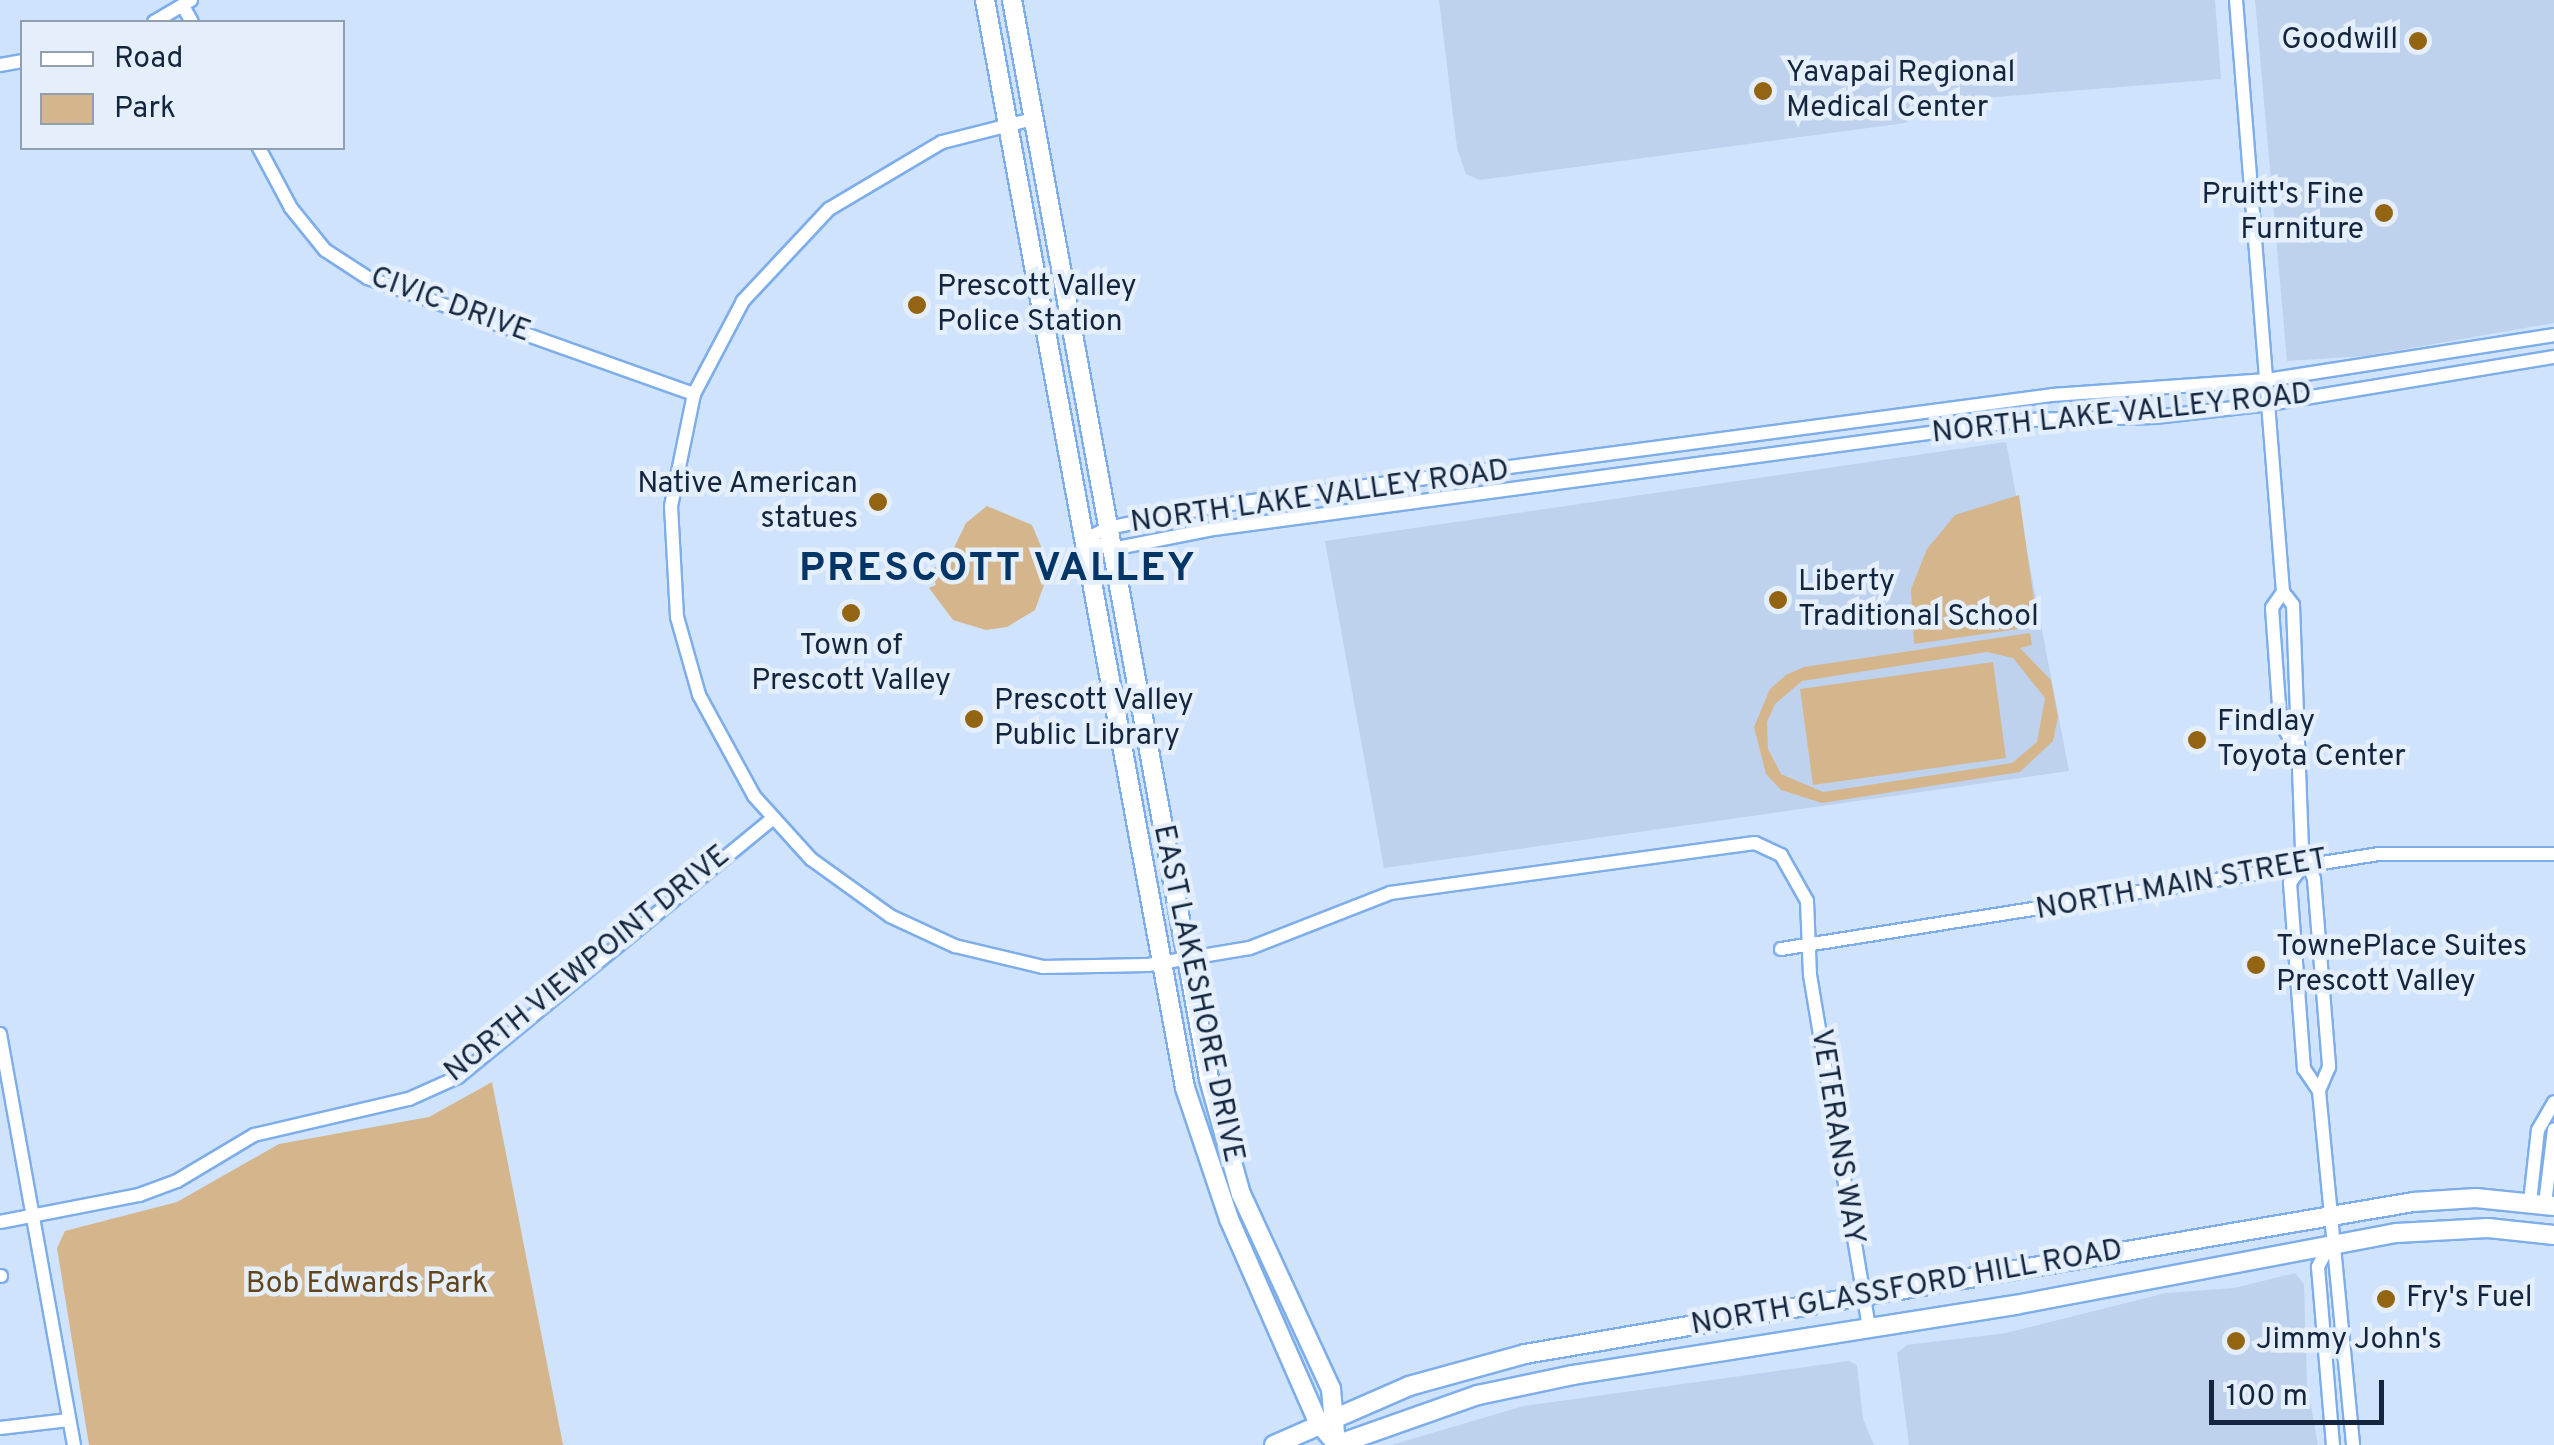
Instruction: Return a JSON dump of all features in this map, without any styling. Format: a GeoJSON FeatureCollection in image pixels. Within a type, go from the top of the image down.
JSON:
{"type":"FeatureCollection","features":[{"type":"Feature","properties":{"kind":"main road","name":"EAST LAKESHORE DRIVE"},"geometry":{"type":"LineString","coordinates":[[985,0],[1185,1088],[1222,1200],[1336,1445]]}},
{"type":"Feature","properties":{"kind":"main road","name":"EAST LAKESHORE DRIVE"},"geometry":{"type":"LineString","coordinates":[[1012,0],[1186,959],[1241,1194],[1330,1389],[1326,1419]]}},
{"type":"Feature","properties":{"kind":"main road"},"geometry":{"type":"LineString","coordinates":[[1222,1200],[1241,1194]]}},
{"type":"Feature","properties":{"kind":"main road","name":"NORTH GLASSFORD HILL ROAD"},"geometry":{"type":"LineString","coordinates":[[1274,1445],[1326,1419],[1525,1354],[1863,1300],[2327,1216],[2449,1199],[2543,1204]]}},
{"type":"Feature","properties":{"kind":"main road","name":"NORTH GLASSFORD HILL ROAD"},"geometry":{"type":"LineString","coordinates":[[1336,1445],[1478,1395],[2329,1246],[2453,1228],[2554,1235]]}},
{"type":"Feature","properties":{"kind":"street"},"geometry":{"type":"LineString","coordinates":[[2236,0],[2283,592],[2293,605],[2300,718],[2294,744],[2304,864],[2314,879],[2328,1067],[2318,1091],[2329,1246],[2318,1267],[2333,1445]]}},
{"type":"Feature","properties":{"kind":"street"},"geometry":{"type":"LineString","coordinates":[[157,20],[187,3]]}},
{"type":"Feature","properties":{"kind":"street"},"geometry":{"type":"LineString","coordinates":[[1033,119],[1008,124],[897,164],[828,209],[743,302],[694,394],[671,506],[677,617],[710,722],[772,819],[861,898],[937,939],[1043,968],[1162,963],[1250,948],[1390,893],[1755,843],[1781,855],[1798,874],[1812,944]]}},
{"type":"Feature","properties":{"kind":"street","name":"CIVIC DRIVE"},"geometry":{"type":"LineString","coordinates":[[260,150],[291,208],[325,250],[368,278],[694,394]]}},
{"type":"Feature","properties":{"kind":"street","name":"NORTH LAKE VALLEY ROAD"},"geometry":{"type":"LineString","coordinates":[[1084,540],[1108,528],[1214,506],[2052,395],[2267,380],[2554,334]]}},
{"type":"Feature","properties":{"kind":"street","name":"NORTH LAKE VALLEY ROAD"},"geometry":{"type":"LineString","coordinates":[[1084,540],[1112,549],[1214,529],[2009,422],[2269,404],[2554,357]]}},
{"type":"Feature","properties":{"kind":"street"},"geometry":{"type":"LineString","coordinates":[[2283,592],[2272,608],[2280,720],[2294,744]]}},
{"type":"Feature","properties":{"kind":"street","name":"NORTH VIEWPOINT DRIVE"},"geometry":{"type":"LineString","coordinates":[[0,1222],[139,1194],[177,1181],[254,1135],[408,1099],[458,1076],[772,819]]}},
{"type":"Feature","properties":{"kind":"street","name":"NORTH MAIN STREET"},"geometry":{"type":"LineString","coordinates":[[1781,950],[2379,854],[2554,854]]}},
{"type":"Feature","properties":{"kind":"street"},"geometry":{"type":"LineString","coordinates":[[2304,864],[2290,883],[2304,1069],[2318,1091]]}},
{"type":"Feature","properties":{"kind":"street","name":"VETERANS WAY"},"geometry":{"type":"LineString","coordinates":[[1812,944],[1810,975],[1869,1328]]}},
{"type":"Feature","properties":{"kind":"street"},"geometry":{"type":"LineString","coordinates":[[0,1034],[5,1093],[35,1216],[74,1445]]}},
{"type":"Feature","properties":{"kind":"street"},"geometry":{"type":"LineString","coordinates":[[2543,1204],[2538,1130],[2554,1102]]}},
{"type":"Feature","properties":{"kind":"street"},"geometry":{"type":"LineString","coordinates":[[2543,1204],[2554,1130]]}},
{"type":"Feature","properties":{"kind":"street"},"geometry":{"type":"LineString","coordinates":[[2329,1246],[2339,1260],[2353,1445]]}},
{"type":"Feature","properties":{"kind":"street"},"geometry":{"type":"LineString","coordinates":[[0,1428],[69,1420]]}},
{"type":"Feature","properties":{"kind":"shaded area","name":"Yavapai Regional Medical Center"},"geometry":{"type":"Polygon","coordinates":[[[1439,0],[2215,0],[2221,79],[1933,102],[1905,123],[1479,180],[1466,174],[1457,148],[1439,0]]]}},
{"type":"Feature","properties":{"kind":"shaded area"},"geometry":{"type":"Polygon","coordinates":[[[2255,0],[2554,0],[2554,323],[2366,356],[2287,361],[2255,0]]]}},
{"type":"Feature","properties":{"kind":"shaded area"},"geometry":{"type":"Polygon","coordinates":[[[2006,442],[2069,771],[1384,868],[1325,541],[2006,442]]]}},
{"type":"Feature","properties":{"kind":"shaded area"},"geometry":{"type":"Polygon","coordinates":[[[2295,1273],[2304,1284],[2307,1385],[2318,1445],[1909,1445],[1897,1353],[1907,1345],[2006,1333],[2166,1293],[2234,1288],[2295,1273]]]}},
{"type":"Feature","properties":{"kind":"shaded area"},"geometry":{"type":"Polygon","coordinates":[[[1849,1361],[1857,1365],[1863,1419],[1874,1445],[1391,1445],[1524,1406],[1849,1361]]]}},
{"type":"Feature","properties":{"kind":"green space"},"geometry":{"type":"Polygon","coordinates":[[[2019,495],[2036,614],[2032,627],[1914,644],[1911,589],[1927,549],[1955,515],[2019,495]]]}},
{"type":"Feature","properties":{"kind":"green space"},"geometry":{"type":"Polygon","coordinates":[[[987,506],[1032,525],[1050,568],[1035,610],[1007,627],[986,630],[953,620],[929,588],[936,585],[931,570],[949,558],[966,523],[987,506]]]}},
{"type":"Feature","properties":{"kind":"green space"},"geometry":{"type":"Polygon","coordinates":[[[2030,633],[2032,645],[2020,648],[2051,680],[2058,717],[2053,741],[2020,772],[1822,803],[1781,790],[1766,774],[1754,727],[1770,689],[1786,675],[1804,667],[2030,633]],[[1987,652],[1802,681],[1775,704],[1767,722],[1768,749],[1781,774],[1823,792],[2012,763],[2037,742],[2045,698],[2013,658],[1987,652]]]}},
{"type":"Feature","properties":{"kind":"green space"},"geometry":{"type":"Polygon","coordinates":[[[1993,662],[2006,758],[1813,785],[1800,689],[1993,662]]]}},
{"type":"Feature","properties":{"kind":"green space","name":"Bob Edwards Park"},"geometry":{"type":"Polygon","coordinates":[[[492,1082],[563,1445],[89,1445],[57,1248],[65,1231],[177,1202],[279,1144],[429,1117],[492,1082]]]}},
{"type":"Feature","properties":{"kind":"place","name":"Goodwill"},"geometry":{"type":"Point","coordinates":[2418,41]}},
{"type":"Feature","properties":{"kind":"place","name":"Yavapai Regional Medical Center"},"geometry":{"type":"Point","coordinates":[1763,91]}},
{"type":"Feature","properties":{"kind":"place","name":"Pruitt's Fine Furniture"},"geometry":{"type":"Point","coordinates":[2384,213]}},
{"type":"Feature","properties":{"kind":"place","name":"Prescott Valley Police Station"},"geometry":{"type":"Point","coordinates":[917,305]}},
{"type":"Feature","properties":{"kind":"place","name":"Native American statues"},"geometry":{"type":"Point","coordinates":[878,502]}},
{"type":"Feature","properties":{"kind":"place","name":"Liberty Traditional School"},"geometry":{"type":"Point","coordinates":[1778,600]}},
{"type":"Feature","properties":{"kind":"place","name":"Town of Prescott Valley"},"geometry":{"type":"Point","coordinates":[851,613]}},
{"type":"Feature","properties":{"kind":"place","name":"Prescott Valley Public Library"},"geometry":{"type":"Point","coordinates":[974,719]}},
{"type":"Feature","properties":{"kind":"place","name":"Findlay Toyota Center"},"geometry":{"type":"Point","coordinates":[2197,740]}},
{"type":"Feature","properties":{"kind":"place","name":"TownePlace Suites Prescott Valley"},"geometry":{"type":"Point","coordinates":[2256,965]}},
{"type":"Feature","properties":{"kind":"place","name":"Fry's Fuel"},"geometry":{"type":"Point","coordinates":[2386,1299]}},
{"type":"Feature","properties":{"kind":"place","name":"Jimmy John's"},"geometry":{"type":"Point","coordinates":[2236,1341]}},
{"type":"Feature","properties":{"kind":"district","name":"PRESCOTT VALLEY"},"geometry":{"type":"Point","coordinates":[998,570]}}]}
